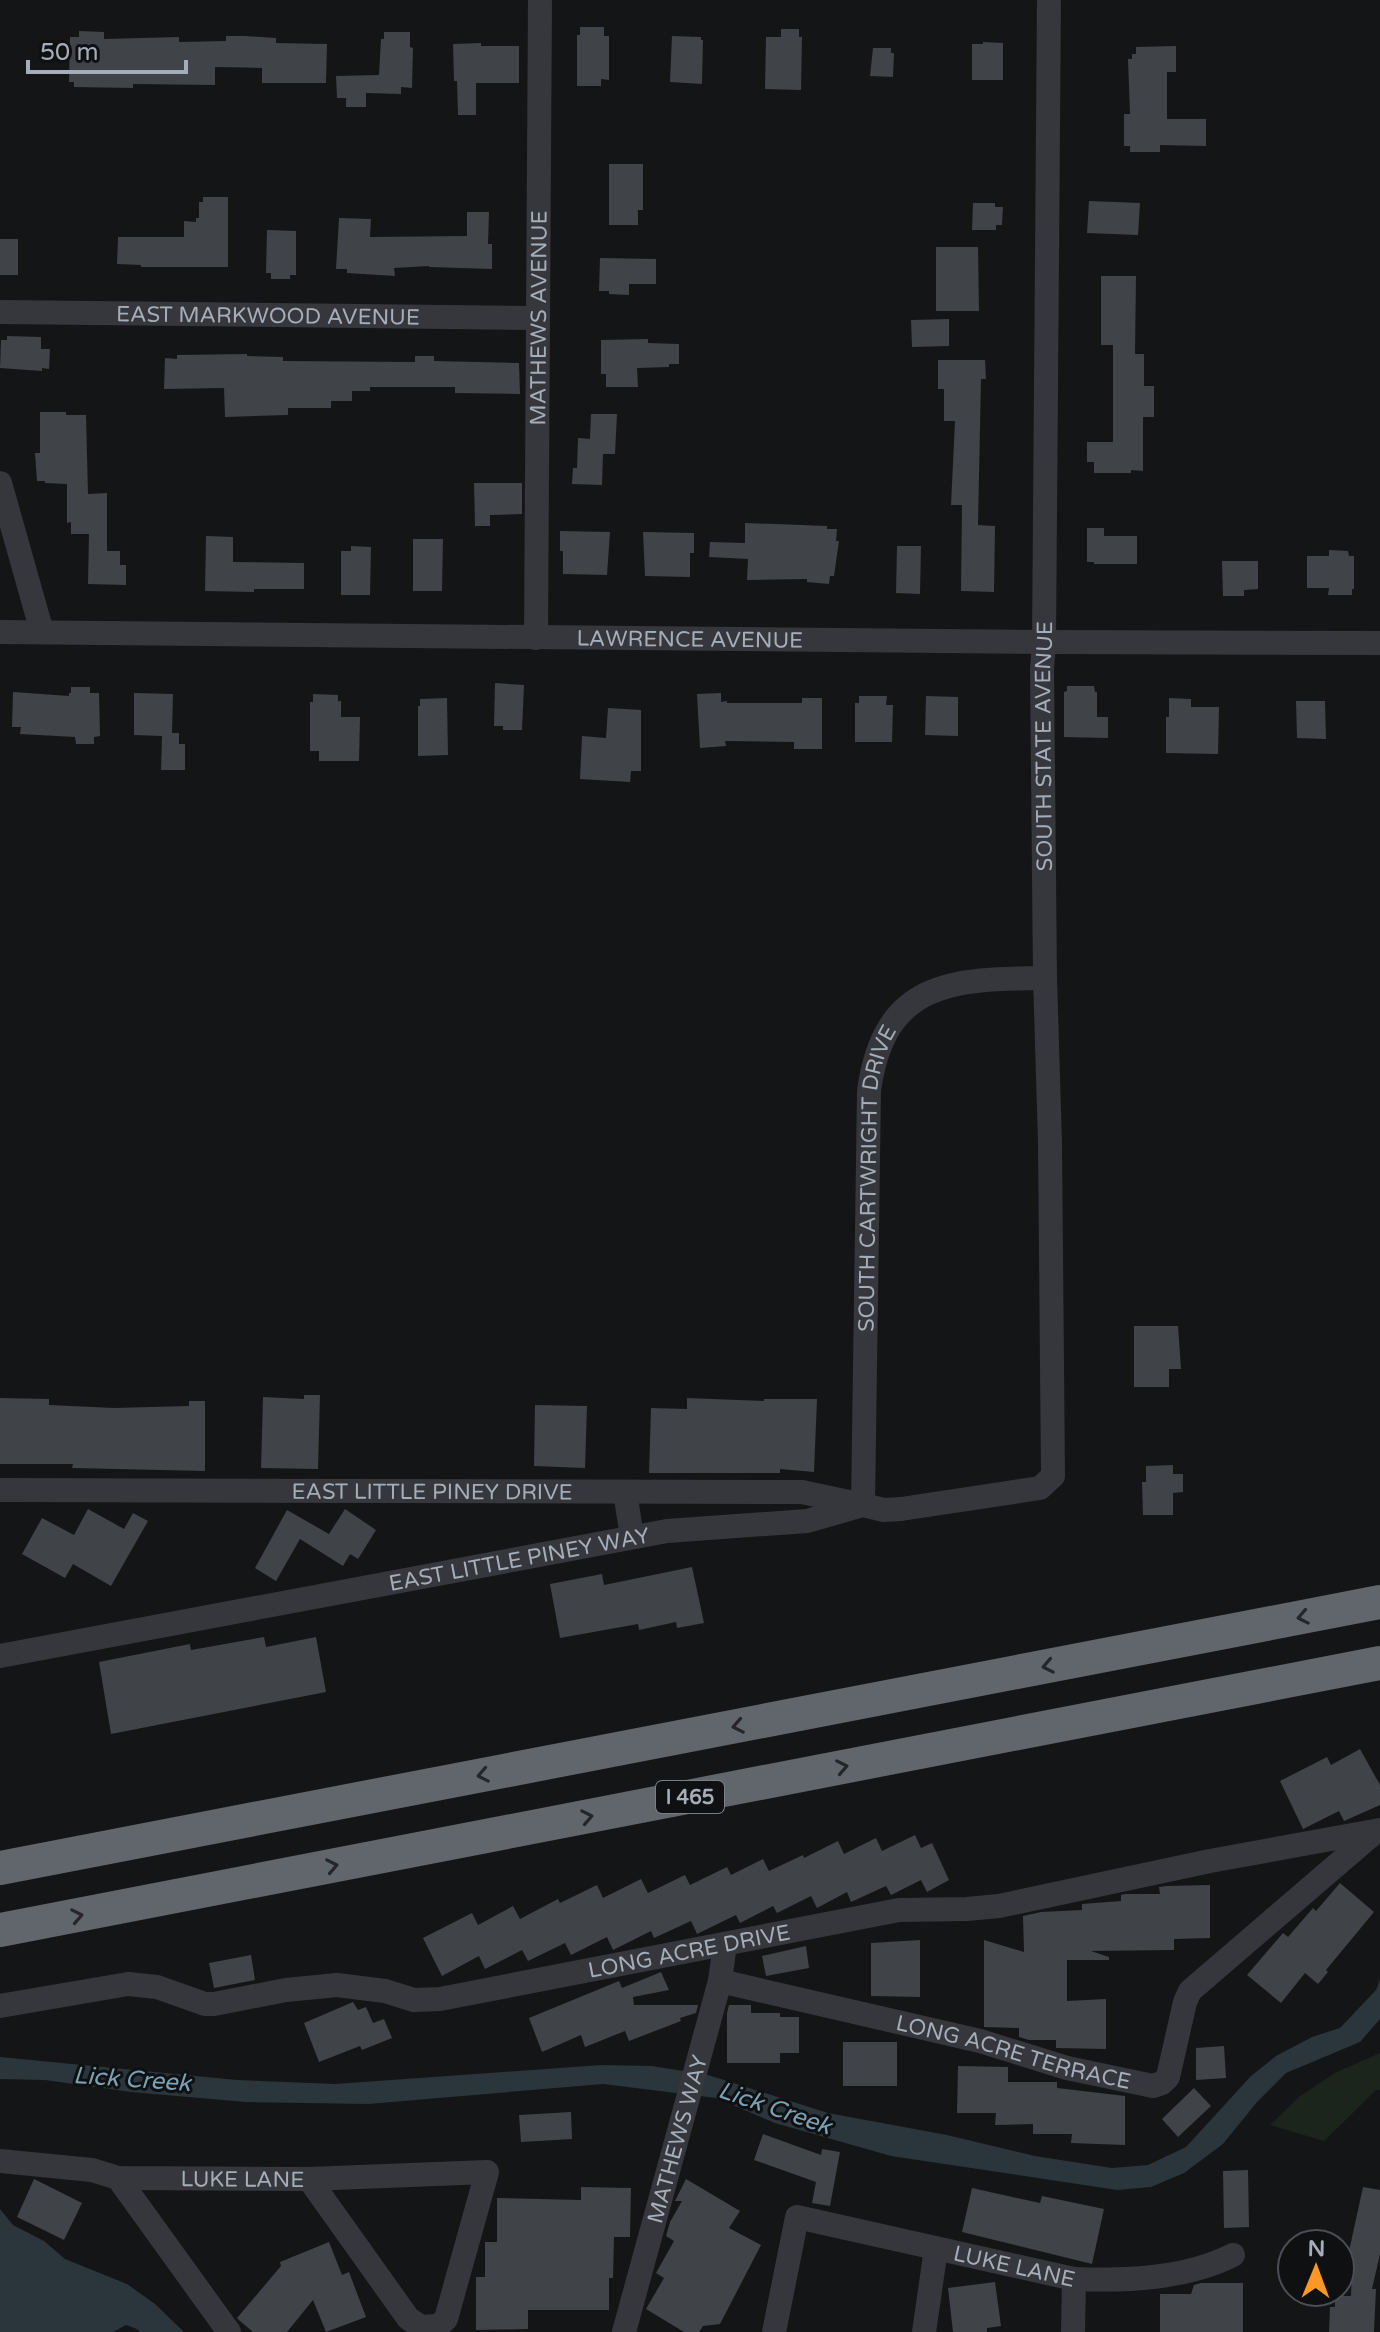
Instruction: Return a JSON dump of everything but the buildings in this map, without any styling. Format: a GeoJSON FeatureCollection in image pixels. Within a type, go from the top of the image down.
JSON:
{"type":"FeatureCollection","features":[{"type":"Feature","properties":{"kind":"highway"},"geometry":{"type":"LineString","coordinates":[[0,1868],[1380,1602]]}},
{"type":"Feature","properties":{"kind":"highway","name":"I 465"},"geometry":{"type":"LineString","coordinates":[[0,1930],[1380,1663]]}},
{"type":"Feature","properties":{"kind":"street","name":"MATHEWS AVENUE"},"geometry":{"type":"LineString","coordinates":[[536,638],[540,0]]}},
{"type":"Feature","properties":{"kind":"street","name":"SOUTH STATE AVENUE"},"geometry":{"type":"LineString","coordinates":[[1040,1488],[1053,1476],[1054,1462],[1042,669],[1049,0]]}},
{"type":"Feature","properties":{"kind":"street","name":"EAST MARKWOOD AVENUE"},"geometry":{"type":"LineString","coordinates":[[0,312],[538,318]]}},
{"type":"Feature","properties":{"kind":"street"},"geometry":{"type":"LineString","coordinates":[[0,483],[42,632]]}},
{"type":"Feature","properties":{"kind":"street","name":"LAWRENCE AVENUE"},"geometry":{"type":"LineString","coordinates":[[0,632],[1380,643]]}},
{"type":"Feature","properties":{"kind":"street","name":"SOUTH CARTWRIGHT DRIVE"},"geometry":{"type":"LineString","coordinates":[[863,1505],[869,1091],[873,1064],[892,1024],[912,1002],[937,989],[953,983],[985,979],[1045,978]]}},
{"type":"Feature","properties":{"kind":"street","name":"EAST LITTLE PINEY WAY"},"geometry":{"type":"LineString","coordinates":[[0,1656],[632,1537],[696,1527],[807,1521],[863,1505],[884,1510],[901,1509],[1040,1488]]}},
{"type":"Feature","properties":{"kind":"street","name":"EAST LITTLE PINEY DRIVE"},"geometry":{"type":"LineString","coordinates":[[0,1490],[802,1492],[863,1505]]}},
{"type":"Feature","properties":{"kind":"street"},"geometry":{"type":"LineString","coordinates":[[625,1492],[632,1537]]}},
{"type":"Feature","properties":{"kind":"street","name":"LONG ACRE DRIVE"},"geometry":{"type":"LineString","coordinates":[[0,2006],[128,1984],[157,1987],[205,2004],[337,1985],[366,1987],[403,1998],[429,2000],[899,1910],[999,1906],[1210,1861],[1378,1831]]}},
{"type":"Feature","properties":{"kind":"street","name":"LONG ACRE TERRACE"},"geometry":{"type":"LineString","coordinates":[[720,1981],[980,2041],[1067,2068],[1159,2085],[1168,2077],[1190,1991],[1378,1831]]}},
{"type":"Feature","properties":{"kind":"street","name":"MATHEWS WAY"},"geometry":{"type":"LineString","coordinates":[[624,2332],[720,1981],[725,1944]]}},
{"type":"Feature","properties":{"kind":"street","name":"LUKE LANE"},"geometry":{"type":"LineString","coordinates":[[0,2161],[92,2170],[118,2178],[309,2179],[487,2172],[446,2319],[433,2328],[416,2326],[408,2318],[309,2179]]}},
{"type":"Feature","properties":{"kind":"street"},"geometry":{"type":"LineString","coordinates":[[118,2178],[229,2332]]}},
{"type":"Feature","properties":{"kind":"street","name":"LUKE LANE"},"geometry":{"type":"LineString","coordinates":[[774,2332],[797,2217],[1074,2279],[1115,2280],[1165,2275],[1233,2255]]}},
{"type":"Feature","properties":{"kind":"street"},"geometry":{"type":"LineString","coordinates":[[924,2332],[936,2249]]}},
{"type":"Feature","properties":{"kind":"street"},"geometry":{"type":"LineString","coordinates":[[1073,2332],[1074,2279]]}},
{"type":"Feature","properties":{"kind":"shaded area"},"geometry":{"type":"Polygon","coordinates":[[[1380,2053],[1380,2090],[1376,2090],[1324,2141],[1270,2125],[1299,2097],[1335,2073],[1380,2053]]]}},
{"type":"Feature","properties":{"kind":"water","name":"Lick Creek"},"geometry":{"type":"Polygon","coordinates":[[[1380,1979],[1380,2019],[1360,2042],[1286,2073],[1257,2102],[1223,2144],[1184,2173],[1151,2187],[1117,2190],[891,2156],[775,2123],[716,2098],[603,2084],[368,2104],[246,2102],[131,2092],[45,2080],[0,2079],[0,2057],[237,2080],[335,2084],[601,2065],[652,2066],[708,2075],[828,2113],[947,2135],[1035,2156],[1112,2168],[1148,2165],[1186,2147],[1251,2076],[1276,2056],[1312,2037],[1340,2028],[1376,1990],[1380,1979]]]}},
{"type":"Feature","properties":{"kind":"water"},"geometry":{"type":"Polygon","coordinates":[[[0,2209],[13,2225],[44,2241],[65,2259],[127,2284],[155,2304],[184,2332],[140,2332],[126,2325],[113,2332],[0,2332],[0,2209]]]}}]}
